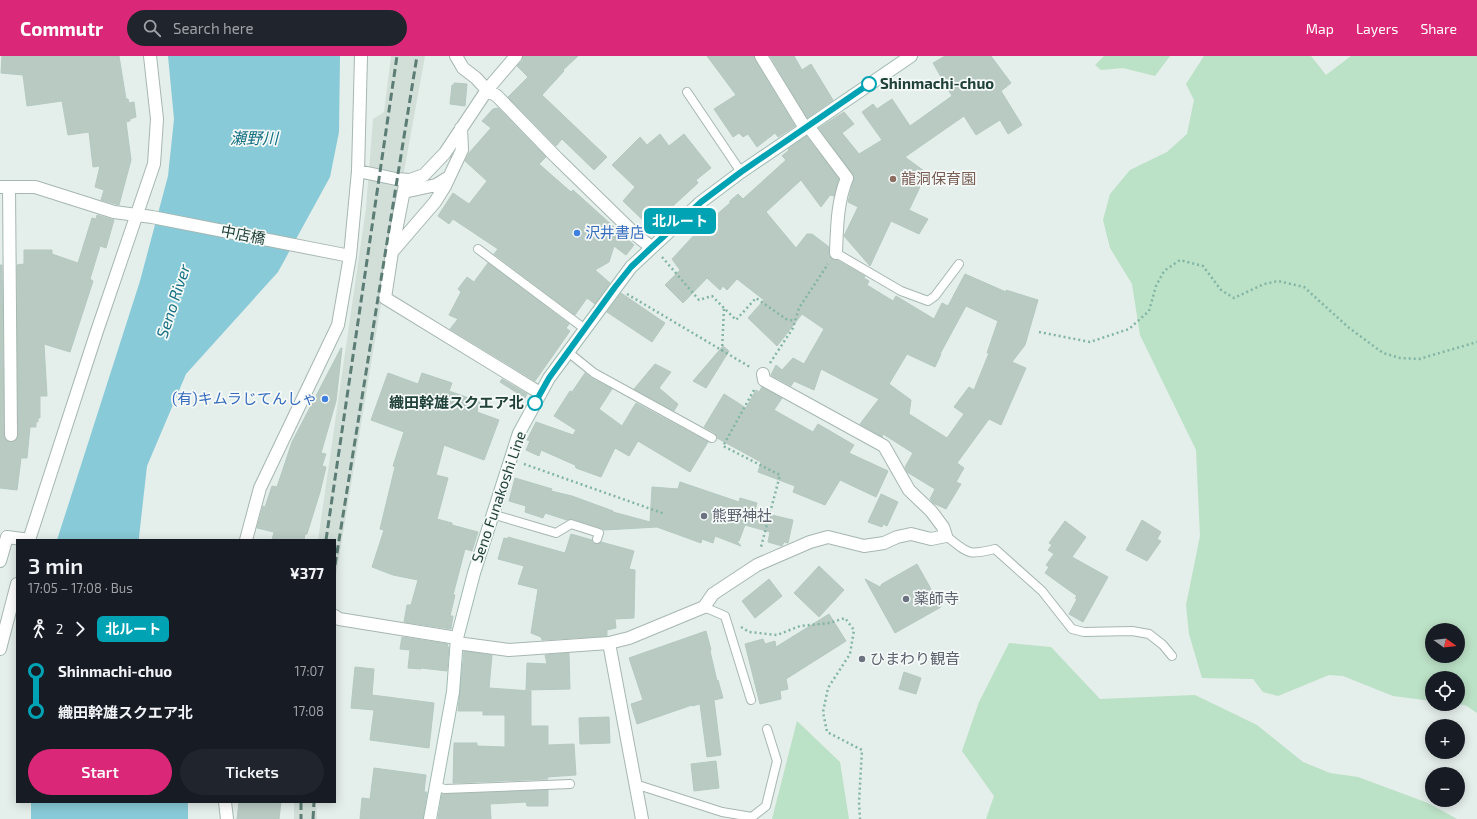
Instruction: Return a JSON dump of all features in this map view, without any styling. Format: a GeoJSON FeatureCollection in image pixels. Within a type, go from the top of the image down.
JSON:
{"type":"FeatureCollection","features":[{"type":"Feature","properties":{"kind":"street"},"geometry":{"type":"LineString","coordinates":[[30,539],[96,334],[154,164],[157,119],[150,56]]}},
{"type":"Feature","properties":{"kind":"street"},"geometry":{"type":"LineString","coordinates":[[246,539],[260,488],[338,325],[350,256],[358,171],[361,56]]}},
{"type":"Feature","properties":{"kind":"street"},"geometry":{"type":"LineString","coordinates":[[456,56],[463,68],[476,78],[487,90],[497,96],[557,158],[637,236],[652,246]]}},
{"type":"Feature","properties":{"kind":"street"},"geometry":{"type":"LineString","coordinates":[[358,171],[406,180],[424,175],[444,153],[487,90],[516,56]]}},
{"type":"Feature","properties":{"kind":"street"},"geometry":{"type":"LineString","coordinates":[[761,56],[807,127],[847,178],[843,188],[838,217],[836,252]]}},
{"type":"Feature","properties":{"kind":"street","name":"Seno Funakoshi Line"},"geometry":{"type":"LineString","coordinates":[[430,819],[453,692],[457,640],[474,573],[519,432],[549,378],[631,267],[701,202],[741,172],[911,56]]}},
{"type":"Feature","properties":{"kind":"street"},"geometry":{"type":"LineString","coordinates":[[392,252],[435,202],[449,177],[462,150],[461,128]]}},
{"type":"Feature","properties":{"kind":"street"},"geometry":{"type":"LineString","coordinates":[[404,192],[436,185],[449,177]]}},
{"type":"Feature","properties":{"kind":"street"},"geometry":{"type":"LineString","coordinates":[[406,180],[385,298],[540,393]]}},
{"type":"Feature","properties":{"kind":"street"},"geometry":{"type":"LineString","coordinates":[[4,187],[11,435]]}},
{"type":"Feature","properties":{"kind":"street","name":"中店橋"},"geometry":{"type":"LineString","coordinates":[[4,187],[35,188],[114,212],[152,217],[350,256]]}},
{"type":"Feature","properties":{"kind":"street"},"geometry":{"type":"LineString","coordinates":[[336,617],[339,619],[509,650],[609,643],[629,638],[704,607],[713,594],[757,565],[810,542],[828,537],[864,546],[884,543],[897,537],[911,534],[931,539],[946,536],[943,527],[931,511],[909,490],[884,446],[764,380],[763,374]]}},
{"type":"Feature","properties":{"kind":"street"},"geometry":{"type":"LineString","coordinates":[[0,561],[7,537],[22,539]]}},
{"type":"Feature","properties":{"kind":"street"},"geometry":{"type":"LineString","coordinates":[[0,649],[16,588]]}},
{"type":"Feature","properties":{"kind":"street"},"geometry":{"type":"LineString","coordinates":[[609,643],[642,819]]}},
{"type":"Feature","properties":{"kind":"street"},"geometry":{"type":"LineString","coordinates":[[225,803],[227,819]]}},
{"type":"Feature","properties":{"kind":"lane"},"geometry":{"type":"LineString","coordinates":[[687,92],[741,172]]}},
{"type":"Feature","properties":{"kind":"lane"},"geometry":{"type":"LineString","coordinates":[[478,249],[584,329]]}},
{"type":"Feature","properties":{"kind":"lane"},"geometry":{"type":"LineString","coordinates":[[836,252],[901,291],[928,301],[935,296],[959,264]]}},
{"type":"Feature","properties":{"kind":"lane"},"geometry":{"type":"LineString","coordinates":[[568,352],[594,373],[712,438]]}},
{"type":"Feature","properties":{"kind":"lane"},"geometry":{"type":"LineString","coordinates":[[492,514],[556,533],[571,524],[599,533],[596,539]]}},
{"type":"Feature","properties":{"kind":"lane"},"geometry":{"type":"LineString","coordinates":[[946,536],[968,553],[978,553],[995,549],[1042,591],[1072,629],[1084,632],[1132,631],[1149,634],[1163,645],[1172,656]]}},
{"type":"Feature","properties":{"kind":"lane"},"geometry":{"type":"LineString","coordinates":[[704,607],[725,616],[752,700]]}},
{"type":"Feature","properties":{"kind":"lane"},"geometry":{"type":"LineString","coordinates":[[635,784],[722,812],[752,817],[766,806],[777,761],[767,729]]}},
{"type":"Feature","properties":{"kind":"lane"},"geometry":{"type":"LineString","coordinates":[[437,787],[445,789],[570,784]]}},
{"type":"Feature","properties":{"kind":"path"},"geometry":{"type":"LineString","coordinates":[[652,246],[700,300],[712,296],[736,320],[756,298],[786,319],[795,321]]}},
{"type":"Feature","properties":{"kind":"path"},"geometry":{"type":"LineString","coordinates":[[757,565],[780,475],[723,446],[763,374],[793,328],[799,308],[836,252]]}},
{"type":"Feature","properties":{"kind":"path"},"geometry":{"type":"LineString","coordinates":[[1039,332],[1090,342],[1129,329],[1149,311],[1156,286],[1164,271],[1180,260],[1203,266],[1221,290],[1234,298],[1264,284],[1278,282],[1304,287],[1348,327],[1383,353],[1400,358],[1419,359],[1477,342]]}},
{"type":"Feature","properties":{"kind":"path"},"geometry":{"type":"LineString","coordinates":[[615,287],[722,352],[763,374]]}},
{"type":"Feature","properties":{"kind":"path"},"geometry":{"type":"LineString","coordinates":[[722,352],[724,308]]}},
{"type":"Feature","properties":{"kind":"path"},"geometry":{"type":"LineString","coordinates":[[510,459],[665,514]]}},
{"type":"Feature","properties":{"kind":"path"},"geometry":{"type":"LineString","coordinates":[[725,616],[749,632],[777,635],[800,626],[829,623],[845,618],[854,630],[850,654],[828,688],[823,712],[828,732],[862,750],[859,802],[860,819]]}},
{"type":"Feature","properties":{"kind":"shaded area"},"geometry":{"type":"Polygon","coordinates":[[[391,56],[425,56],[391,243],[336,576],[336,539],[318,539],[366,208],[373,119],[384,112],[391,56]]]}},
{"type":"Feature","properties":{"kind":"shaded area"},"geometry":{"type":"Polygon","coordinates":[[[294,803],[316,803],[317,819],[294,819],[294,803]]]}},
{"type":"Feature","properties":{"kind":"green space"},"geometry":{"type":"Polygon","coordinates":[[[1104,56],[1170,56],[1155,76],[1123,68],[1101,70],[1095,65],[1104,56]]]}},
{"type":"Feature","properties":{"kind":"green space"},"geometry":{"type":"Polygon","coordinates":[[[1204,56],[1311,56],[1326,75],[1351,56],[1477,56],[1477,713],[1465,705],[1465,671],[1425,671],[1425,700],[1393,696],[1343,676],[1329,675],[1278,696],[1263,692],[1253,679],[1202,678],[1189,634],[1186,605],[1200,536],[1196,450],[1140,335],[1132,284],[1110,248],[1103,220],[1110,194],[1130,170],[1167,152],[1187,134],[1194,100],[1186,84],[1204,56]]]}},
{"type":"Feature","properties":{"kind":"green space"},"geometry":{"type":"Polygon","coordinates":[[[1009,643],[1051,647],[1100,699],[1195,695],[1257,725],[1303,762],[1330,773],[1358,777],[1425,802],[1425,807],[1435,807],[1457,819],[986,819],[994,796],[962,751],[979,702],[1009,643]]]}},
{"type":"Feature","properties":{"kind":"green space"},"geometry":{"type":"Polygon","coordinates":[[[797,721],[840,762],[849,819],[772,819],[797,721]]]}},
{"type":"Feature","properties":{"kind":"water","name":"瀬野川"},"geometry":{"type":"Polygon","coordinates":[[[168,56],[340,56],[339,132],[330,177],[278,272],[186,374],[147,466],[139,539],[57,539],[140,281],[168,176],[174,119],[168,56]]]}},
{"type":"Feature","properties":{"kind":"water"},"geometry":{"type":"Polygon","coordinates":[[[31,803],[188,803],[188,819],[31,819],[31,803]]]}},
{"type":"Feature","properties":{"kind":"building"},"geometry":{"type":"Polygon","coordinates":[[[2,56],[119,56],[126,99],[128,99],[129,103],[134,102],[136,117],[126,122],[131,160],[119,205],[101,200],[104,190],[95,187],[100,166],[93,167],[89,132],[68,135],[62,101],[27,106],[23,75],[1,73],[2,56]]]}},
{"type":"Feature","properties":{"kind":"building"},"geometry":{"type":"Polygon","coordinates":[[[523,56],[578,56],[563,70],[564,71],[542,95],[607,157],[594,170],[562,139],[556,146],[508,97],[528,77],[517,66],[522,61],[523,56]]]}},
{"type":"Feature","properties":{"kind":"building"},"geometry":{"type":"Polygon","coordinates":[[[707,56],[754,56],[795,126],[778,137],[775,133],[757,147],[748,134],[743,137],[739,133],[733,137],[714,109],[736,95],[707,56]]]}},
{"type":"Feature","properties":{"kind":"building"},"geometry":{"type":"Polygon","coordinates":[[[770,56],[794,56],[802,70],[811,64],[833,100],[807,118],[770,56]]]}},
{"type":"Feature","properties":{"kind":"building"},"geometry":{"type":"Polygon","coordinates":[[[945,56],[991,56],[1011,83],[1001,91],[1022,125],[1008,134],[1000,120],[976,135],[964,116],[905,157],[924,171],[919,189],[909,210],[928,219],[919,234],[891,221],[870,266],[844,236],[858,207],[848,202],[854,177],[819,128],[844,112],[854,124],[842,133],[859,154],[882,140],[862,112],[873,104],[877,109],[892,99],[910,126],[952,96],[933,63],[945,56]]]}},
{"type":"Feature","properties":{"kind":"building"},"geometry":{"type":"Polygon","coordinates":[[[454,83],[467,84],[465,106],[450,104],[452,85],[454,85],[454,83]]]}},
{"type":"Feature","properties":{"kind":"building"},"geometry":{"type":"Polygon","coordinates":[[[498,108],[546,157],[539,164],[571,192],[573,190],[634,245],[626,255],[614,246],[609,262],[595,270],[610,283],[595,304],[587,298],[575,315],[494,254],[498,249],[453,219],[449,224],[438,216],[453,193],[469,204],[487,181],[465,161],[469,153],[491,128],[482,121],[493,109],[498,108]]]}},
{"type":"Feature","properties":{"kind":"building"},"geometry":{"type":"Polygon","coordinates":[[[660,134],[669,146],[684,134],[711,168],[696,180],[698,183],[663,215],[661,213],[649,226],[623,201],[635,187],[612,165],[640,137],[647,145],[660,134]]]}},
{"type":"Feature","properties":{"kind":"building"},"geometry":{"type":"Polygon","coordinates":[[[806,136],[839,179],[834,196],[830,195],[821,207],[801,180],[766,212],[796,248],[807,234],[812,234],[829,247],[829,256],[832,259],[837,260],[865,276],[864,278],[869,281],[867,285],[893,301],[896,296],[934,319],[942,303],[948,306],[965,274],[1006,292],[1006,290],[1038,300],[1025,345],[1012,362],[1026,368],[1001,425],[989,419],[957,463],[964,468],[956,482],[961,484],[946,509],[933,503],[930,499],[935,489],[907,472],[905,467],[913,453],[883,434],[882,437],[860,424],[879,399],[821,369],[814,390],[794,381],[791,386],[771,375],[776,365],[782,370],[793,358],[804,364],[824,329],[802,314],[777,346],[748,318],[764,300],[737,279],[727,290],[723,286],[720,290],[707,278],[683,303],[665,285],[680,270],[672,259],[697,232],[738,194],[743,199],[786,160],[782,156],[789,150],[788,149],[806,136]],[[966,306],[940,354],[935,367],[907,354],[889,384],[911,400],[909,414],[947,438],[964,414],[954,407],[969,387],[974,390],[989,353],[987,353],[998,321],[966,306]]]}},
{"type":"Feature","properties":{"kind":"building"},"geometry":{"type":"Polygon","coordinates":[[[97,215],[114,220],[106,248],[100,246],[90,279],[93,281],[70,352],[44,344],[47,396],[40,396],[40,418],[38,418],[38,422],[36,422],[36,427],[30,427],[27,458],[21,458],[17,490],[0,488],[0,265],[2,265],[4,435],[7,441],[11,442],[17,439],[18,435],[17,265],[24,264],[24,250],[52,250],[52,254],[78,263],[92,218],[96,219],[97,215]]]}},
{"type":"Feature","properties":{"kind":"building"},"geometry":{"type":"Polygon","coordinates":[[[488,263],[569,324],[566,328],[570,331],[535,381],[450,329],[458,319],[449,315],[461,292],[458,289],[467,277],[474,282],[488,263]]]}},
{"type":"Feature","properties":{"kind":"building"},"geometry":{"type":"Polygon","coordinates":[[[621,293],[665,323],[652,342],[607,312],[621,293]]]}},
{"type":"Feature","properties":{"kind":"building"},"geometry":{"type":"Polygon","coordinates":[[[723,346],[729,351],[706,388],[693,381],[723,346]]]}},
{"type":"Feature","properties":{"kind":"building"},"geometry":{"type":"Polygon","coordinates":[[[342,348],[336,401],[321,453],[326,454],[322,466],[326,467],[307,534],[305,534],[304,539],[272,539],[274,532],[257,528],[263,506],[265,507],[272,486],[277,487],[292,442],[342,348]]]}},
{"type":"Feature","properties":{"kind":"building"},"geometry":{"type":"Polygon","coordinates":[[[655,364],[671,372],[659,388],[678,404],[674,411],[634,389],[655,364]]]}},
{"type":"Feature","properties":{"kind":"building"},"geometry":{"type":"Polygon","coordinates":[[[388,373],[418,384],[422,373],[452,383],[449,391],[480,402],[477,412],[499,420],[484,460],[444,445],[436,475],[448,478],[437,519],[478,532],[472,551],[465,549],[453,595],[455,595],[450,616],[453,616],[451,629],[404,622],[407,605],[411,605],[418,580],[393,575],[372,567],[384,530],[380,529],[395,467],[393,466],[404,432],[371,420],[388,373]]]}},
{"type":"Feature","properties":{"kind":"building"},"geometry":{"type":"Polygon","coordinates":[[[585,373],[591,378],[612,389],[599,409],[622,426],[636,403],[708,442],[690,472],[638,441],[629,456],[615,448],[601,477],[576,468],[575,465],[541,450],[539,456],[526,450],[530,441],[527,440],[536,422],[573,435],[576,430],[554,416],[570,391],[572,392],[585,373]]]}},
{"type":"Feature","properties":{"kind":"building"},"geometry":{"type":"Polygon","coordinates":[[[502,379],[527,394],[525,398],[500,382],[502,379]]]}},
{"type":"Feature","properties":{"kind":"building"},"geometry":{"type":"Polygon","coordinates":[[[762,387],[782,398],[774,410],[813,432],[818,424],[854,445],[849,453],[888,471],[876,497],[840,480],[825,505],[793,492],[795,486],[758,472],[761,462],[717,438],[715,433],[704,427],[724,394],[746,408],[756,390],[759,392],[762,387]]]}},
{"type":"Feature","properties":{"kind":"building"},"geometry":{"type":"Polygon","coordinates":[[[515,478],[552,489],[551,491],[572,496],[613,512],[650,522],[652,487],[678,489],[680,482],[739,502],[740,498],[757,503],[755,511],[793,520],[788,543],[784,542],[782,546],[768,542],[770,532],[745,525],[739,541],[736,540],[741,546],[715,536],[713,543],[702,539],[701,543],[657,527],[604,530],[573,519],[567,520],[545,513],[543,518],[525,512],[526,506],[509,501],[515,478]]]}},
{"type":"Feature","properties":{"kind":"building"},"geometry":{"type":"Polygon","coordinates":[[[881,494],[898,502],[887,526],[883,524],[882,527],[868,522],[881,494]]]}},
{"type":"Feature","properties":{"kind":"building"},"geometry":{"type":"Polygon","coordinates":[[[1142,520],[1161,532],[1157,539],[1161,541],[1147,561],[1126,550],[1142,520]]]}},
{"type":"Feature","properties":{"kind":"building"},"geometry":{"type":"Polygon","coordinates":[[[1065,521],[1086,537],[1072,557],[1108,577],[1083,622],[1069,614],[1077,599],[1075,598],[1077,596],[1045,573],[1049,567],[1046,565],[1054,554],[1048,550],[1052,545],[1049,543],[1065,521]]]}},
{"type":"Feature","properties":{"kind":"building"},"geometry":{"type":"Polygon","coordinates":[[[571,534],[592,540],[596,544],[601,542],[634,551],[629,569],[635,570],[634,618],[615,619],[616,628],[607,630],[607,636],[542,640],[541,637],[531,633],[538,589],[518,584],[524,566],[498,559],[504,538],[508,539],[508,537],[565,553],[571,534]]]}},
{"type":"Feature","properties":{"kind":"building","name":"薬師寺"},"geometry":{"type":"Polygon","coordinates":[[[917,564],[941,607],[895,633],[865,579],[880,587],[882,584],[917,564]]]}},
{"type":"Feature","properties":{"kind":"building"},"geometry":{"type":"Polygon","coordinates":[[[819,566],[844,590],[819,617],[794,593],[819,566]]]}},
{"type":"Feature","properties":{"kind":"building"},"geometry":{"type":"Polygon","coordinates":[[[769,579],[782,596],[755,618],[742,601],[769,579]]]}},
{"type":"Feature","properties":{"kind":"building"},"geometry":{"type":"Polygon","coordinates":[[[829,614],[846,641],[786,679],[788,689],[780,691],[781,699],[760,704],[745,644],[763,639],[765,644],[775,641],[776,647],[829,614]]]}},
{"type":"Feature","properties":{"kind":"building"},"geometry":{"type":"Polygon","coordinates":[[[706,631],[717,681],[718,680],[723,698],[714,700],[721,755],[707,757],[700,704],[692,705],[637,724],[631,704],[643,700],[629,658],[706,631]]]}},
{"type":"Feature","properties":{"kind":"building"},"geometry":{"type":"Polygon","coordinates":[[[402,637],[448,644],[447,671],[408,668],[410,650],[400,649],[402,637]]]}},
{"type":"Feature","properties":{"kind":"building"},"geometry":{"type":"Polygon","coordinates":[[[464,651],[492,655],[489,688],[531,691],[531,726],[548,726],[548,745],[574,744],[576,775],[547,777],[548,779],[453,783],[454,743],[477,743],[477,746],[505,747],[505,715],[483,715],[483,711],[458,711],[464,651]]]}},
{"type":"Feature","properties":{"kind":"building"},"geometry":{"type":"Polygon","coordinates":[[[569,653],[570,689],[526,690],[527,663],[547,664],[545,655],[569,653]]]}},
{"type":"Feature","properties":{"kind":"building"},"geometry":{"type":"Polygon","coordinates":[[[355,667],[374,669],[372,695],[434,703],[429,748],[370,740],[374,710],[351,708],[355,667]]]}},
{"type":"Feature","properties":{"kind":"building"},"geometry":{"type":"Polygon","coordinates":[[[904,672],[921,678],[916,694],[899,689],[904,672]]]}},
{"type":"Feature","properties":{"kind":"building"},"geometry":{"type":"Polygon","coordinates":[[[609,717],[610,743],[580,744],[579,718],[609,717]]]}},
{"type":"Feature","properties":{"kind":"building"},"geometry":{"type":"Polygon","coordinates":[[[716,761],[719,788],[694,791],[691,764],[716,761]]]}},
{"type":"Feature","properties":{"kind":"building"},"geometry":{"type":"Polygon","coordinates":[[[374,768],[426,775],[424,792],[427,792],[423,819],[360,819],[362,798],[370,799],[374,768]]]}},
{"type":"Feature","properties":{"kind":"building"},"geometry":{"type":"Polygon","coordinates":[[[548,790],[548,806],[527,806],[526,802],[490,804],[491,819],[438,819],[442,794],[548,790]]]}},
{"type":"Feature","properties":{"kind":"building"},"geometry":{"type":"Polygon","coordinates":[[[239,803],[281,803],[279,819],[237,819],[239,803]]]}},
{"type":"Feature","properties":{"kind":"railway"},"geometry":{"type":"LineString","coordinates":[[326,539],[397,56]]}},
{"type":"Feature","properties":{"kind":"railway"},"geometry":{"type":"LineString","coordinates":[[336,559],[417,56]]}},
{"type":"Feature","properties":{"kind":"railway"},"geometry":{"type":"LineString","coordinates":[[301,803],[301,819]]}},
{"type":"Feature","properties":{"kind":"railway"},"geometry":{"type":"LineString","coordinates":[[313,819],[314,803]]}},
{"type":"Feature","properties":{"kind":"bus line","name":"北ルート"},"geometry":{"type":"LineString","coordinates":[[535,403],[549,378],[631,267],[701,202],[741,172],[869,84]]}},
{"type":"Feature","properties":{"kind":"place","name":"Shinmachi-chuo"},"geometry":{"type":"Point","coordinates":[869,84]}},
{"type":"Feature","properties":{"kind":"place","name":"龍洞保育園"},"geometry":{"type":"Point","coordinates":[893,179]}},
{"type":"Feature","properties":{"kind":"place","name":"沢井書店"},"geometry":{"type":"Point","coordinates":[577,233]}},
{"type":"Feature","properties":{"kind":"place","name":"(有)キムラじてんしゃ"},"geometry":{"type":"Point","coordinates":[325,399]}},
{"type":"Feature","properties":{"kind":"place","name":"織田幹雄スクエア北"},"geometry":{"type":"Point","coordinates":[535,403]}},
{"type":"Feature","properties":{"kind":"place","name":"熊野神社"},"geometry":{"type":"Point","coordinates":[704,516]}},
{"type":"Feature","properties":{"kind":"place","name":"薬師寺"},"geometry":{"type":"Point","coordinates":[906,599]}},
{"type":"Feature","properties":{"kind":"place","name":"ひまわり観音"},"geometry":{"type":"Point","coordinates":[862,659]}},
{"type":"Feature","properties":{"kind":"water label","name":"Seno River"},"geometry":{"type":"Point","coordinates":[173,301]}}]}
